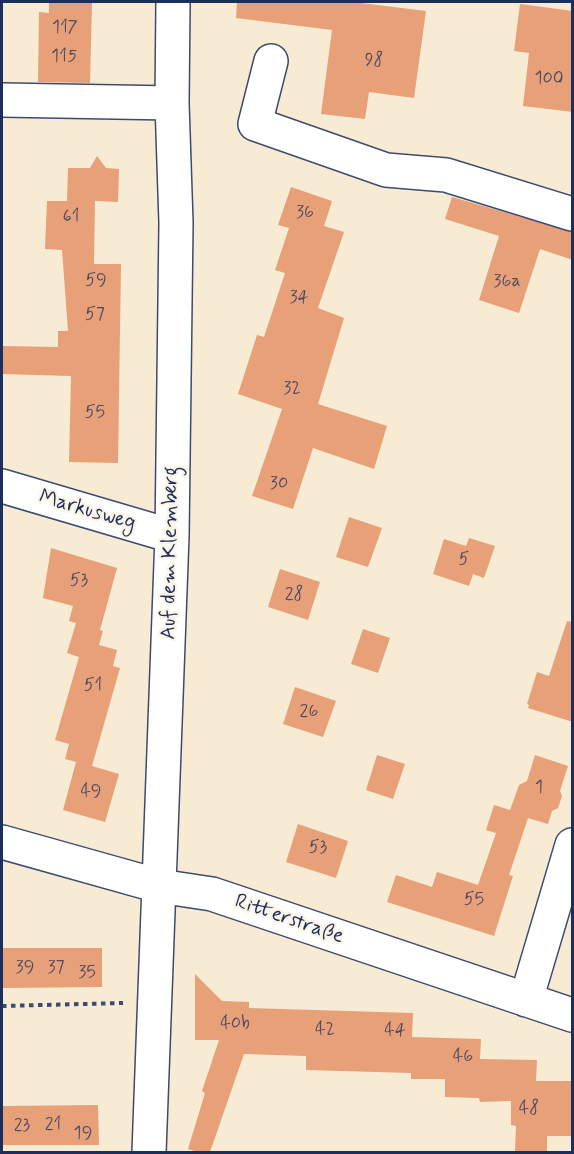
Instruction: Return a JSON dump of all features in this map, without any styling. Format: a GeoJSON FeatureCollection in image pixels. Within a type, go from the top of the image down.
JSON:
{"type":"FeatureCollection","features":[{"type":"Feature","properties":{"kind":"street","name":"Auf dem Klemberg"},"geometry":{"type":"LineString","coordinates":[[149,1152],[172,536],[176,223],[171,103],[173,2]]}},
{"type":"Feature","properties":{"kind":"street"},"geometry":{"type":"LineString","coordinates":[[271,61],[255,124],[386,170],[446,175],[573,214]]}},
{"type":"Feature","properties":{"kind":"street"},"geometry":{"type":"LineString","coordinates":[[2,100],[171,103]]}},
{"type":"Feature","properties":{"kind":"street","name":"Markusweg"},"geometry":{"type":"LineString","coordinates":[[2,486],[172,536]]}},
{"type":"Feature","properties":{"kind":"street","name":"Ritterstraße"},"geometry":{"type":"LineString","coordinates":[[2,842],[159,886],[212,894],[573,1015]]}},
{"type":"Feature","properties":{"kind":"street"},"geometry":{"type":"LineString","coordinates":[[526,1000],[573,845]]}},
{"type":"Feature","properties":{"kind":"path"},"geometry":{"type":"LineString","coordinates":[[2,1006],[153,1003]]}},
{"type":"Feature","properties":{"kind":"building"},"geometry":{"type":"Polygon","coordinates":[[[49,2],[92,2],[90,83],[38,82],[39,12],[49,13],[49,2]]]}},
{"type":"Feature","properties":{"kind":"building"},"geometry":{"type":"Polygon","coordinates":[[[237,2],[353,2],[426,11],[414,98],[369,92],[365,119],[321,114],[332,30],[236,18],[237,2]]]}},
{"type":"Feature","properties":{"kind":"building"},"geometry":{"type":"Polygon","coordinates":[[[520,4],[573,11],[573,112],[523,106],[529,53],[514,51],[520,4]]]}},
{"type":"Feature","properties":{"kind":"building"},"geometry":{"type":"Polygon","coordinates":[[[97,156],[106,168],[119,169],[118,202],[95,201],[94,264],[121,264],[118,463],[69,462],[71,376],[2,374],[2,346],[58,347],[58,331],[68,331],[62,250],[45,249],[47,201],[67,201],[68,168],[90,168],[97,156]]]}},
{"type":"Feature","properties":{"kind":"building"},"geometry":{"type":"Polygon","coordinates":[[[291,187],[332,201],[324,226],[344,232],[318,308],[344,318],[318,404],[387,426],[374,469],[313,448],[293,509],[252,496],[282,409],[238,394],[257,335],[264,337],[285,273],[275,270],[289,228],[278,225],[291,187]]]}},
{"type":"Feature","properties":{"kind":"building"},"geometry":{"type":"Polygon","coordinates":[[[452,197],[573,232],[573,260],[540,249],[519,313],[479,300],[499,236],[445,219],[452,197]]]}},
{"type":"Feature","properties":{"kind":"building"},"geometry":{"type":"Polygon","coordinates":[[[349,517],[382,528],[368,567],[336,557],[349,517]]]}},
{"type":"Feature","properties":{"kind":"building"},"geometry":{"type":"Polygon","coordinates":[[[469,538],[495,546],[484,578],[473,574],[469,586],[433,574],[444,539],[466,546],[469,538]]]}},
{"type":"Feature","properties":{"kind":"building"},"geometry":{"type":"Polygon","coordinates":[[[51,548],[117,568],[100,630],[103,631],[99,645],[117,650],[113,666],[120,668],[92,766],[119,774],[105,822],[63,810],[76,762],[65,759],[69,744],[55,740],[79,657],[67,653],[76,623],[69,621],[73,606],[43,598],[51,548]]]}},
{"type":"Feature","properties":{"kind":"building"},"geometry":{"type":"Polygon","coordinates":[[[280,569],[320,582],[308,620],[268,607],[280,569]]]}},
{"type":"Feature","properties":{"kind":"building"},"geometry":{"type":"Polygon","coordinates":[[[567,621],[573,622],[573,722],[528,708],[527,704],[537,672],[549,676],[567,621]]]}},
{"type":"Feature","properties":{"kind":"building"},"geometry":{"type":"Polygon","coordinates":[[[363,629],[390,638],[378,673],[351,664],[363,629]]]}},
{"type":"Feature","properties":{"kind":"building"},"geometry":{"type":"Polygon","coordinates":[[[295,687],[336,701],[323,737],[283,724],[295,687]]]}},
{"type":"Feature","properties":{"kind":"building"},"geometry":{"type":"Polygon","coordinates":[[[377,755],[405,764],[393,799],[366,790],[377,755]]]}},
{"type":"Feature","properties":{"kind":"building"},"geometry":{"type":"Polygon","coordinates":[[[535,755],[568,766],[560,791],[562,796],[558,808],[552,811],[548,824],[528,818],[509,875],[513,876],[494,936],[387,902],[396,875],[432,887],[437,872],[478,885],[496,833],[486,830],[494,805],[510,810],[519,785],[527,781],[535,755]]]}},
{"type":"Feature","properties":{"kind":"building"},"geometry":{"type":"Polygon","coordinates":[[[298,824],[348,841],[336,878],[286,862],[298,824]]]}},
{"type":"Feature","properties":{"kind":"building"},"geometry":{"type":"Polygon","coordinates":[[[2,948],[102,948],[102,987],[2,988],[2,948]]]}},
{"type":"Feature","properties":{"kind":"building"},"geometry":{"type":"Polygon","coordinates":[[[195,974],[222,1001],[249,1002],[249,1008],[413,1013],[412,1037],[481,1039],[480,1059],[537,1060],[536,1081],[573,1081],[573,1136],[547,1136],[547,1152],[515,1151],[516,1126],[511,1125],[511,1101],[480,1102],[479,1098],[445,1097],[445,1079],[411,1079],[411,1073],[306,1070],[306,1056],[244,1054],[210,1152],[188,1149],[205,1093],[202,1091],[219,1040],[195,1040],[195,974]]]}},
{"type":"Feature","properties":{"kind":"building"},"geometry":{"type":"Polygon","coordinates":[[[98,1105],[99,1145],[2,1145],[2,1106],[98,1105]]]}}]}
